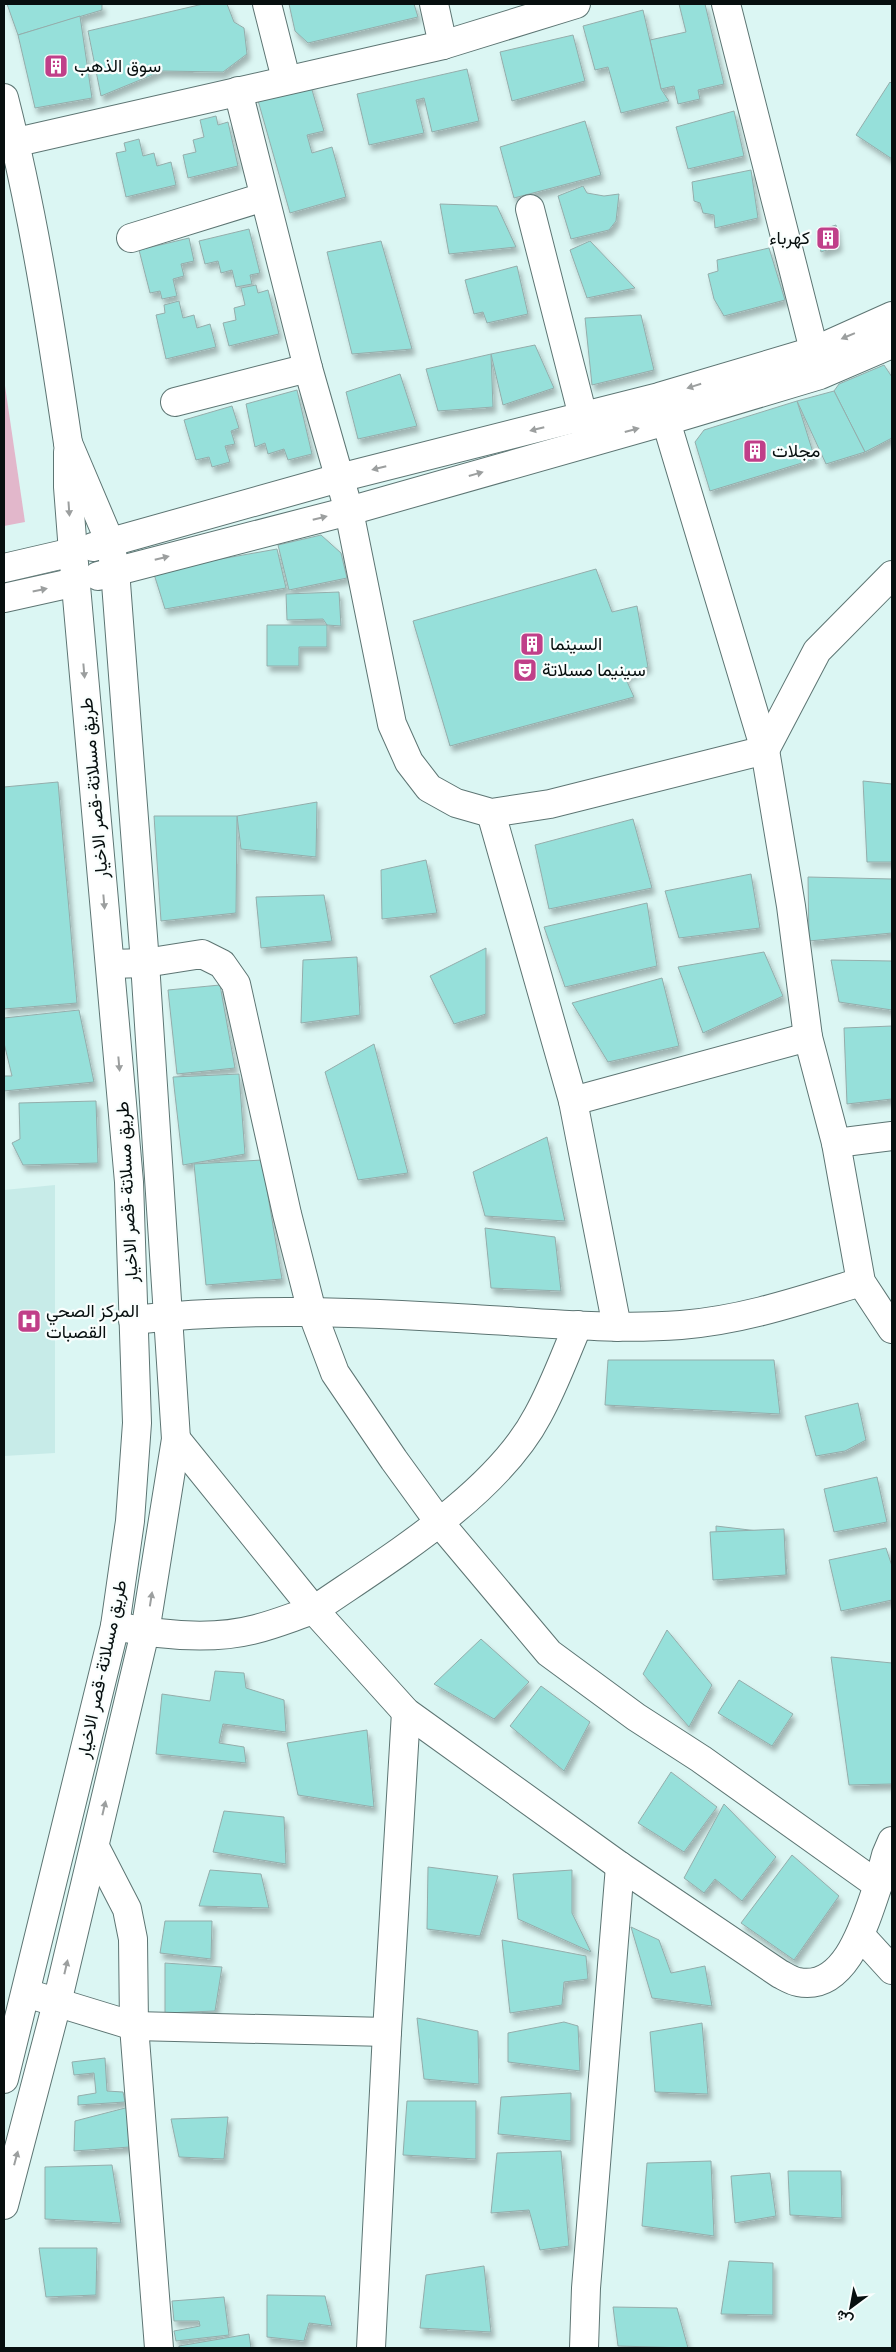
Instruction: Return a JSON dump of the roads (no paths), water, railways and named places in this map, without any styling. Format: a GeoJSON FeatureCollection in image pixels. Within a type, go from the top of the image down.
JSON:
{"type":"FeatureCollection","features":[{"type":"Feature","properties":{"kind":"main road"},"geometry":{"type":"LineString","coordinates":[[267,4],[286,80]]}},
{"type":"Feature","properties":{"kind":"main road"},"geometry":{"type":"LineString","coordinates":[[434,4],[443,45]]}},
{"type":"Feature","properties":{"kind":"main road"},"geometry":{"type":"LineString","coordinates":[[726,4],[817,363]]}},
{"type":"Feature","properties":{"kind":"main road"},"geometry":{"type":"LineString","coordinates":[[9,143],[443,45],[561,6]]}},
{"type":"Feature","properties":{"kind":"main road"},"geometry":{"type":"LineString","coordinates":[[238,91],[308,368],[349,511],[392,724],[409,762],[429,788],[456,803],[491,813],[550,804],[765,750],[817,651],[892,576]]}},
{"type":"Feature","properties":{"kind":"main road"},"geometry":{"type":"LineString","coordinates":[[4,98],[9,143],[50,324],[68,442],[110,542],[115,570],[145,962],[176,1439],[145,1632],[57,2004],[4,2205]]}},
{"type":"Feature","properties":{"kind":"main road"},"geometry":{"type":"LineString","coordinates":[[131,238],[264,197]]}},
{"type":"Feature","properties":{"kind":"main road"},"geometry":{"type":"LineString","coordinates":[[530,209],[586,429]]}},
{"type":"Feature","properties":{"kind":"main road"},"geometry":{"type":"LineString","coordinates":[[4,568],[73,552],[340,478],[586,429],[666,421],[817,363],[892,316]]}},
{"type":"Feature","properties":{"kind":"main road"},"geometry":{"type":"LineString","coordinates":[[4,598],[76,582],[115,570],[349,511],[586,429],[817,363],[892,344]]}},
{"type":"Feature","properties":{"kind":"main road"},"geometry":{"type":"LineString","coordinates":[[175,402],[308,368]]}},
{"type":"Feature","properties":{"kind":"main road"},"geometry":{"type":"LineString","coordinates":[[666,421],[765,750],[791,906],[808,1037],[836,1143],[861,1282],[892,1329]]}},
{"type":"Feature","properties":{"kind":"main road","name":"طريق مسلاتة -قصر الاخيار"},"geometry":{"type":"LineString","coordinates":[[4,2079],[115,1626],[130,1521],[137,1423],[129,1182],[73,552],[68,487],[68,442]]}},
{"type":"Feature","properties":{"kind":"main road"},"geometry":{"type":"LineString","coordinates":[[491,813],[573,1101],[617,1327]]}},
{"type":"Feature","properties":{"kind":"main road"},"geometry":{"type":"LineString","coordinates":[[110,964],[145,962],[202,954],[222,964],[236,984],[287,1214],[312,1312],[335,1373],[439,1522],[549,1653],[636,1717],[700,1759],[878,1885]]}},
{"type":"Feature","properties":{"kind":"main road"},"geometry":{"type":"LineString","coordinates":[[573,1101],[808,1037]]}},
{"type":"Feature","properties":{"kind":"main road"},"geometry":{"type":"LineString","coordinates":[[836,1143],[892,1136]]}},
{"type":"Feature","properties":{"kind":"main road"},"geometry":{"type":"LineString","coordinates":[[133,1320],[169,1316],[312,1312],[617,1327],[683,1324],[756,1313],[861,1282]]}},
{"type":"Feature","properties":{"kind":"main road"},"geometry":{"type":"LineString","coordinates":[[115,1626],[145,1632],[202,1636],[255,1630],[314,1610],[439,1522],[505,1464],[538,1416],[578,1325]]}},
{"type":"Feature","properties":{"kind":"main road"},"geometry":{"type":"LineString","coordinates":[[176,1439],[314,1610],[406,1712],[620,1866],[780,1974],[798,1982],[816,1982],[835,1973],[861,1936],[892,1841]]}},
{"type":"Feature","properties":{"kind":"main road"},"geometry":{"type":"LineString","coordinates":[[371,2348],[406,1712]]}},
{"type":"Feature","properties":{"kind":"main road"},"geometry":{"type":"LineString","coordinates":[[95,1847],[127,1908],[133,1939],[134,2026],[158,2348]]}},
{"type":"Feature","properties":{"kind":"main road"},"geometry":{"type":"LineString","coordinates":[[584,2348],[586,2288],[620,1866]]}},
{"type":"Feature","properties":{"kind":"main road"},"geometry":{"type":"LineString","coordinates":[[861,1936],[892,1970]]}},
{"type":"Feature","properties":{"kind":"main road"},"geometry":{"type":"LineString","coordinates":[[26,1993],[134,2026],[387,2032]]}},
{"type":"Feature","properties":{"kind":"place","name":"سوق الذهب"},"geometry":{"type":"Point","coordinates":[56,66]}},
{"type":"Feature","properties":{"kind":"place","name":"كهرباء"},"geometry":{"type":"Point","coordinates":[828,238]}},
{"type":"Feature","properties":{"kind":"place","name":"مجلات"},"geometry":{"type":"Point","coordinates":[755,451]}},
{"type":"Feature","properties":{"kind":"place","name":"السينما"},"geometry":{"type":"Point","coordinates":[532,644]}},
{"type":"Feature","properties":{"kind":"place","name":"سينيما مسلاتة"},"geometry":{"type":"Point","coordinates":[525,670]}},
{"type":"Feature","properties":{"kind":"place","name":"المركز الصحي القصبات"},"geometry":{"type":"Point","coordinates":[29,1321]}}]}
